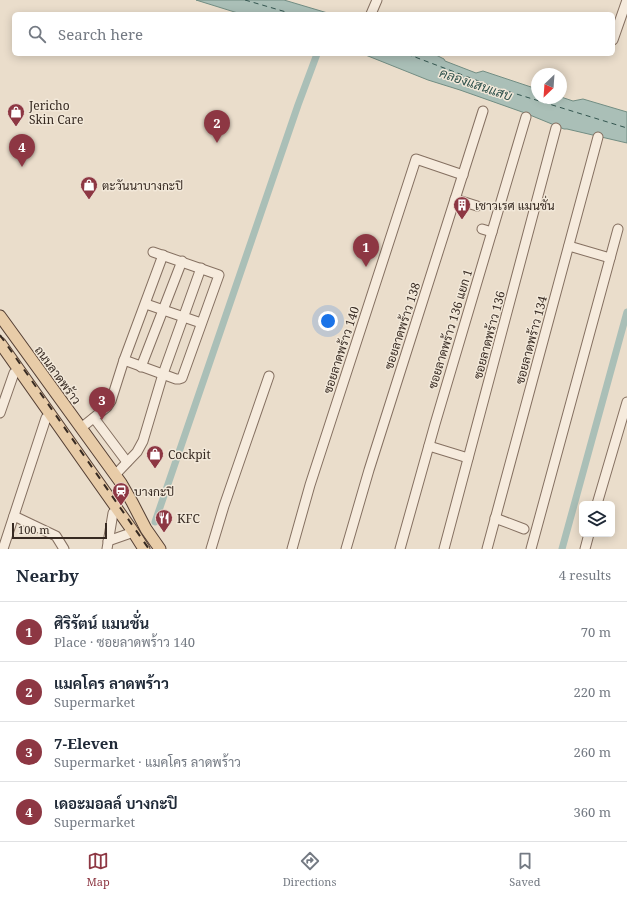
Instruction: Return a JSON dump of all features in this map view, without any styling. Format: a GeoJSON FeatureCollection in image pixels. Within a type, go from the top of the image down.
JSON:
{"type":"FeatureCollection","features":[{"type":"Feature","properties":{"kind":"main road","name":"ถนนลาดพร้าว"},"geometry":{"type":"LineString","coordinates":[[0,316],[77,436],[115,475],[132,502],[146,529],[160,549]]}},
{"type":"Feature","properties":{"kind":"main road"},"geometry":{"type":"LineString","coordinates":[[0,326],[77,436],[146,529]]}},
{"type":"Feature","properties":{"kind":"main road"},"geometry":{"type":"LineString","coordinates":[[0,342],[77,436],[144,549]]}},
{"type":"Feature","properties":{"kind":"main road"},"geometry":{"type":"LineString","coordinates":[[0,352],[140,549]]}},
{"type":"Feature","properties":{"kind":"street"},"geometry":{"type":"LineString","coordinates":[[372,12],[377,0]]}},
{"type":"Feature","properties":{"kind":"street"},"geometry":{"type":"LineString","coordinates":[[615,34],[627,0]]}},
{"type":"Feature","properties":{"kind":"street","name":"ซอยลาดพร้าว 138"},"geometry":{"type":"LineString","coordinates":[[346,549],[369,470],[483,112]]}},
{"type":"Feature","properties":{"kind":"street","name":"ซอยลาดพร้าว 136 แยก 1"},"geometry":{"type":"LineString","coordinates":[[400,549],[526,117]]}},
{"type":"Feature","properties":{"kind":"street","name":"ซอยลาดพร้าว 136"},"geometry":{"type":"LineString","coordinates":[[444,549],[556,128]]}},
{"type":"Feature","properties":{"kind":"street","name":"ซอยลาดพร้าว 134"},"geometry":{"type":"LineString","coordinates":[[487,549],[598,138]]}},
{"type":"Feature","properties":{"kind":"street","name":"ซอยลาดพร้าว 140"},"geometry":{"type":"LineString","coordinates":[[292,549],[310,485],[416,159],[463,175]]}},
{"type":"Feature","properties":{"kind":"street"},"geometry":{"type":"LineString","coordinates":[[455,199],[477,206]]}},
{"type":"Feature","properties":{"kind":"street"},"geometry":{"type":"LineString","coordinates":[[482,229],[492,232]]}},
{"type":"Feature","properties":{"kind":"street"},"geometry":{"type":"LineString","coordinates":[[530,549],[618,229]]}},
{"type":"Feature","properties":{"kind":"street"},"geometry":{"type":"LineString","coordinates":[[568,246],[610,258]]}},
{"type":"Feature","properties":{"kind":"street"},"geometry":{"type":"LineString","coordinates":[[124,360],[176,379],[182,378],[219,275],[153,252]]}},
{"type":"Feature","properties":{"kind":"street"},"geometry":{"type":"LineString","coordinates":[[77,436],[107,407],[111,401],[124,360],[163,255]]}},
{"type":"Feature","properties":{"kind":"street"},"geometry":{"type":"LineString","coordinates":[[141,367],[182,261]]}},
{"type":"Feature","properties":{"kind":"street"},"geometry":{"type":"LineString","coordinates":[[115,475],[137,452],[143,441],[163,374],[200,268]]}},
{"type":"Feature","properties":{"kind":"street"},"geometry":{"type":"LineString","coordinates":[[146,304],[201,323]]}},
{"type":"Feature","properties":{"kind":"street"},"geometry":{"type":"LineString","coordinates":[[0,414],[14,373]]}},
{"type":"Feature","properties":{"kind":"street"},"geometry":{"type":"LineString","coordinates":[[211,549],[269,376]]}},
{"type":"Feature","properties":{"kind":"street"},"geometry":{"type":"LineString","coordinates":[[598,501],[627,402]]}},
{"type":"Feature","properties":{"kind":"street"},"geometry":{"type":"LineString","coordinates":[[3,549],[46,418]]}},
{"type":"Feature","properties":{"kind":"street"},"geometry":{"type":"LineString","coordinates":[[94,418],[127,462]]}},
{"type":"Feature","properties":{"kind":"street"},"geometry":{"type":"LineString","coordinates":[[429,446],[468,458]]}},
{"type":"Feature","properties":{"kind":"street"},"geometry":{"type":"LineString","coordinates":[[108,545],[113,513]]}},
{"type":"Feature","properties":{"kind":"street"},"geometry":{"type":"LineString","coordinates":[[14,516],[56,536],[64,549]]}},
{"type":"Feature","properties":{"kind":"street"},"geometry":{"type":"LineString","coordinates":[[495,518],[524,529]]}},
{"type":"Feature","properties":{"kind":"street"},"geometry":{"type":"LineString","coordinates":[[108,545],[128,534]]}},
{"type":"Feature","properties":{"kind":"street"},"geometry":{"type":"LineString","coordinates":[[585,549],[588,537]]}},
{"type":"Feature","properties":{"kind":"water"},"geometry":{"type":"Polygon","coordinates":[[[196,0],[284,0],[324,12],[235,12],[196,0]]]}},
{"type":"Feature","properties":{"kind":"water","name":"คลองแสนแสบ"},"geometry":{"type":"Polygon","coordinates":[[[368,56],[438,56],[445,61],[476,73],[483,71],[531,87],[531,104],[567,104],[567,99],[573,101],[583,99],[627,112],[627,143],[564,129],[525,113],[428,80],[368,56]]]}},
{"type":"Feature","properties":{"kind":"waterway"},"geometry":{"type":"LineString","coordinates":[[155,522],[298,105],[316,56]]}},
{"type":"Feature","properties":{"kind":"waterway"},"geometry":{"type":"LineString","coordinates":[[562,549],[627,312]]}},
{"type":"Feature","properties":{"kind":"ferry route"},"geometry":{"type":"LineString","coordinates":[[245,0],[286,12]]}},
{"type":"Feature","properties":{"kind":"ferry route"},"geometry":{"type":"LineString","coordinates":[[412,56],[497,88],[627,128]]}},
{"type":"Feature","properties":{"kind":"railway"},"geometry":{"type":"LineString","coordinates":[[0,335],[149,549]]}},
{"type":"Feature","properties":{"kind":"place","name":"Jericho Skin Care"},"geometry":{"type":"Point","coordinates":[16,127]}},
{"type":"Feature","properties":{"kind":"place","name":"แมคโคร ลาดพร้าว"},"geometry":{"type":"Point","coordinates":[217,143]}},
{"type":"Feature","properties":{"kind":"place","name":"เดอะมอลล์ บางกะปิ"},"geometry":{"type":"Point","coordinates":[22,167]}},
{"type":"Feature","properties":{"kind":"place","name":"ตะวันนาบางกะปิ"},"geometry":{"type":"Point","coordinates":[89,200]}},
{"type":"Feature","properties":{"kind":"place","name":"เชาวเรศ แมนชั่น"},"geometry":{"type":"Point","coordinates":[462,220]}},
{"type":"Feature","properties":{"kind":"place","name":"ศิริรัตน์ แมนชั่น"},"geometry":{"type":"Point","coordinates":[366,267]}},
{"type":"Feature","properties":{"kind":"place","name":"7-Eleven"},"geometry":{"type":"Point","coordinates":[102,420]}},
{"type":"Feature","properties":{"kind":"place","name":"Cockpit"},"geometry":{"type":"Point","coordinates":[155,469]}},
{"type":"Feature","properties":{"kind":"place","name":"บางกะปิ"},"geometry":{"type":"Point","coordinates":[121,506]}},
{"type":"Feature","properties":{"kind":"place","name":"KFC"},"geometry":{"type":"Point","coordinates":[164,533]}}]}
